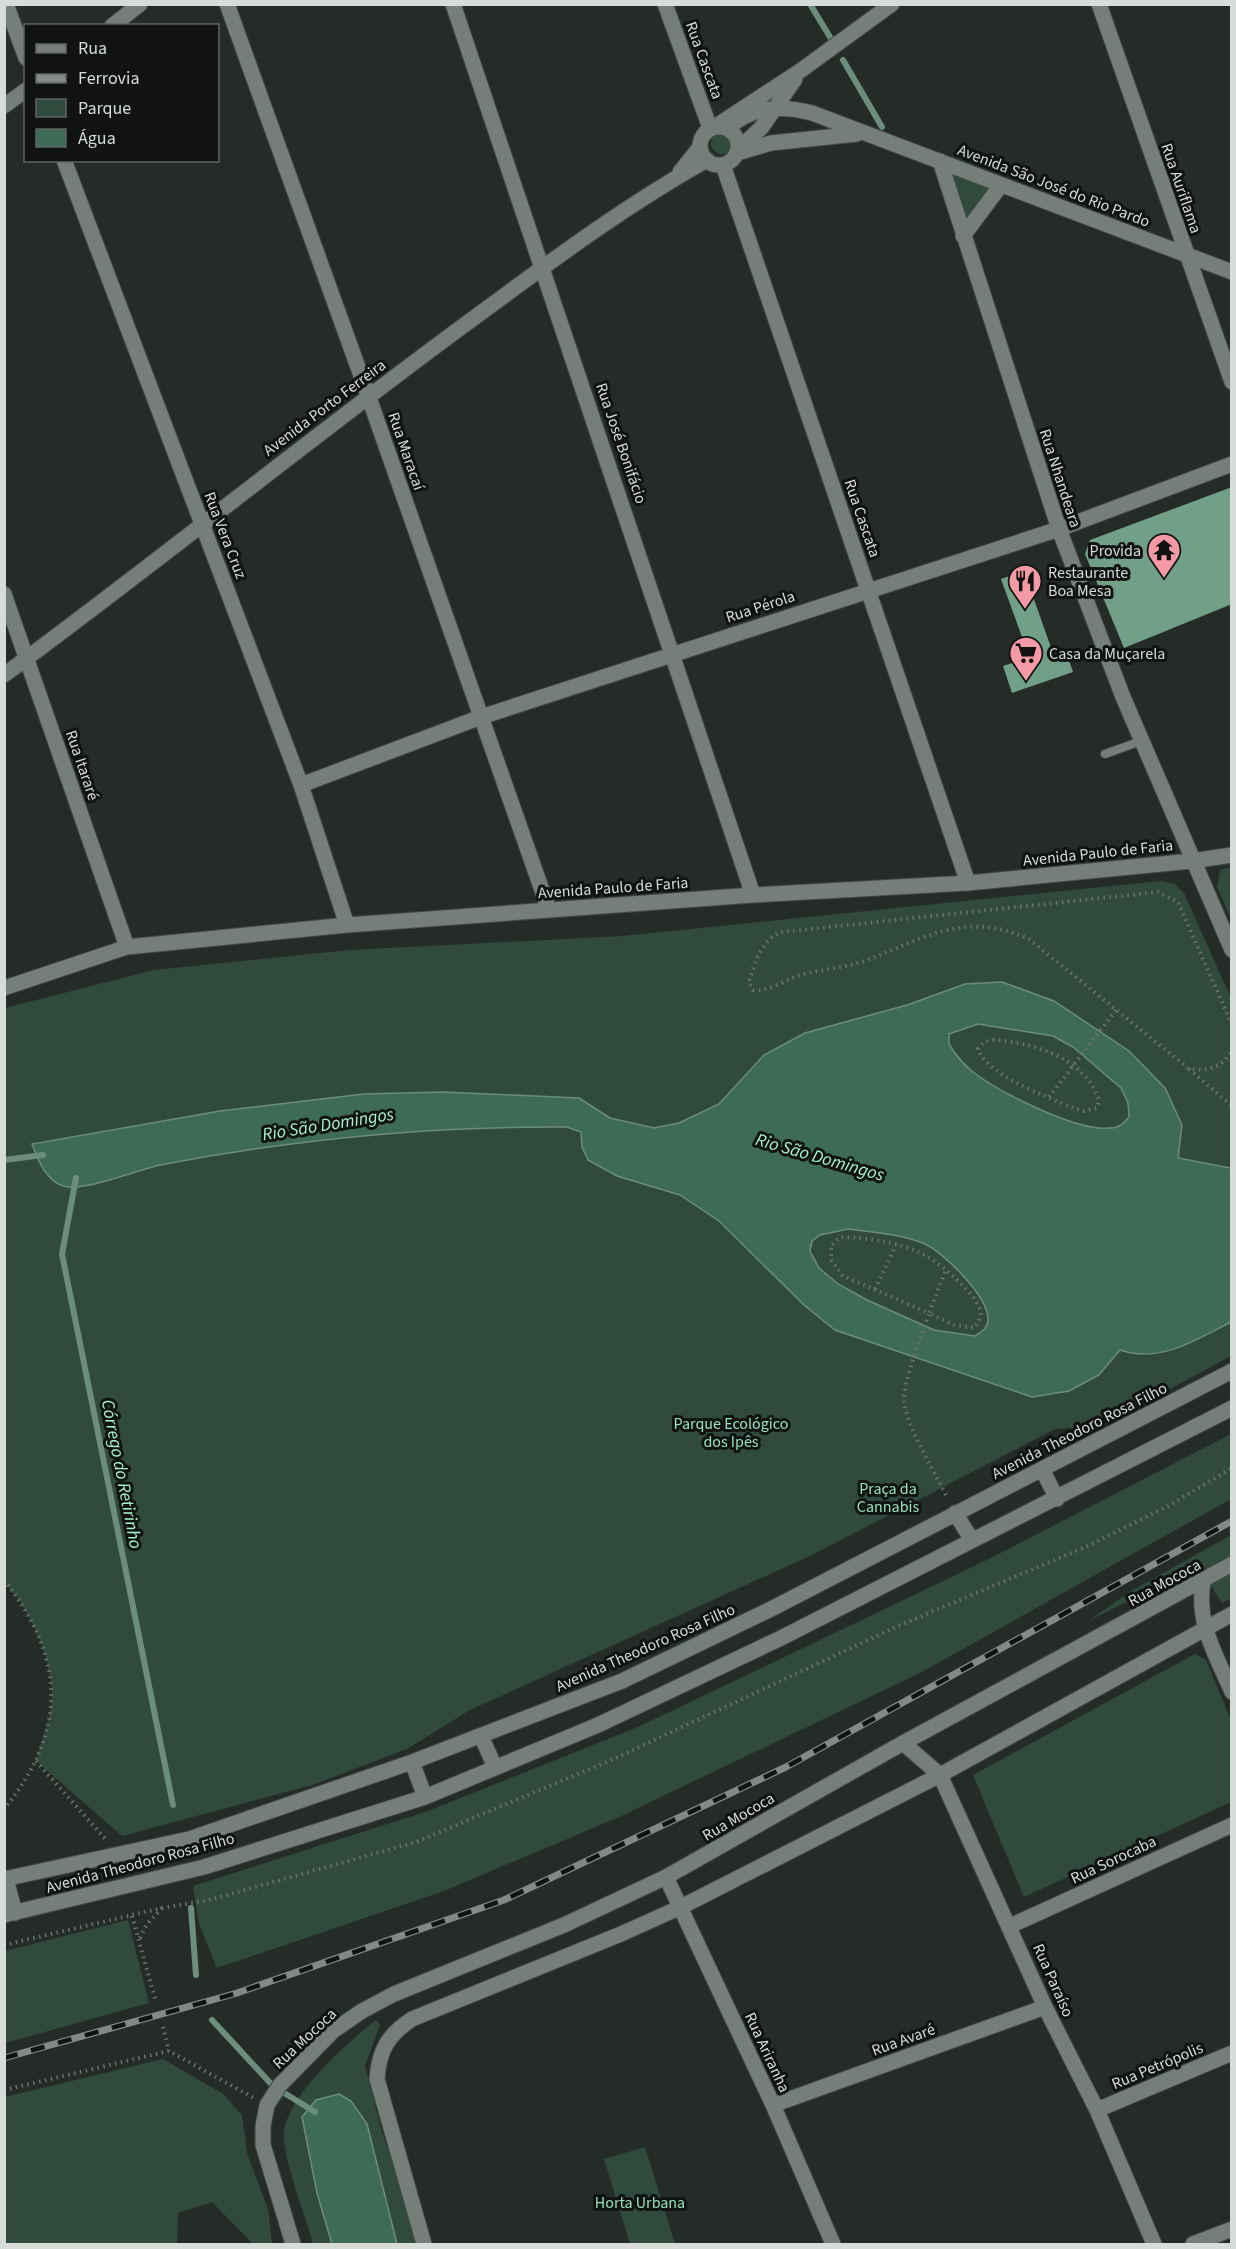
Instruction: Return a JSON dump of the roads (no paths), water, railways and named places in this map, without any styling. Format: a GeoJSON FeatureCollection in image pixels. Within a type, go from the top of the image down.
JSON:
{"type":"FeatureCollection","features":[{"type":"Feature","properties":{"kind":"street"},"geometry":{"type":"LineString","coordinates":[[6,4],[24,53]]}},
{"type":"Feature","properties":{"kind":"street"},"geometry":{"type":"LineString","coordinates":[[115,24],[140,4]]}},
{"type":"Feature","properties":{"kind":"street","name":"Rua Maracaí"},"geometry":{"type":"LineString","coordinates":[[227,4],[549,910]]}},
{"type":"Feature","properties":{"kind":"street","name":"Rua José Bonifácio"},"geometry":{"type":"LineString","coordinates":[[453,4],[674,654],[753,895]]}},
{"type":"Feature","properties":{"kind":"street","name":"Rua Cascata"},"geometry":{"type":"LineString","coordinates":[[665,4],[718,128]]}},
{"type":"Feature","properties":{"kind":"street","name":"Rua Auriflama"},"geometry":{"type":"LineString","coordinates":[[1099,4],[1232,382]]}},
{"type":"Feature","properties":{"kind":"street"},"geometry":{"type":"LineString","coordinates":[[800,71],[762,127],[723,165],[703,154],[701,140],[890,5]]}},
{"type":"Feature","properties":{"kind":"street"},"geometry":{"type":"LineString","coordinates":[[4,106],[24,91]]}},
{"type":"Feature","properties":{"kind":"street","name":"Avenida São José do Rio Pardo"},"geometry":{"type":"LineString","coordinates":[[718,128],[747,115],[774,107],[792,108],[812,113],[1232,272]]}},
{"type":"Feature","properties":{"kind":"street"},"geometry":{"type":"LineString","coordinates":[[718,128],[737,137],[738,151]]}},
{"type":"Feature","properties":{"kind":"street","name":"Avenida São José do Rio Pardo"},"geometry":{"type":"LineString","coordinates":[[738,151],[771,143],[863,133]]}},
{"type":"Feature","properties":{"kind":"street","name":"Avenida Porto Ferreira"},"geometry":{"type":"LineString","coordinates":[[4,675],[368,396],[543,267],[674,179],[703,154]]}},
{"type":"Feature","properties":{"kind":"street","name":"Rua Nhandeara"},"geometry":{"type":"LineString","coordinates":[[940,161],[1059,529],[1141,741],[1232,950]]}},
{"type":"Feature","properties":{"kind":"street","name":"Rua Vera Cruz"},"geometry":{"type":"LineString","coordinates":[[65,162],[301,785],[347,925]]}},
{"type":"Feature","properties":{"kind":"street","name":"Rua Cascata"},"geometry":{"type":"LineString","coordinates":[[723,165],[968,883]]}},
{"type":"Feature","properties":{"kind":"street"},"geometry":{"type":"LineString","coordinates":[[963,236],[1000,184]]}},
{"type":"Feature","properties":{"kind":"street","name":"Rua Pérola"},"geometry":{"type":"LineString","coordinates":[[301,785],[480,717],[1059,529],[1232,464]]}},
{"type":"Feature","properties":{"kind":"street","name":"Rua Itararé"},"geometry":{"type":"LineString","coordinates":[[4,594],[28,657],[127,947]]}},
{"type":"Feature","properties":{"kind":"street","name":"Avenida Paulo de Faria"},"geometry":{"type":"LineString","coordinates":[[4,988],[127,947],[347,925],[753,895],[968,883],[1232,855]]}},
{"type":"Feature","properties":{"kind":"street","name":"Avenida Theodoro Rosa Filho"},"geometry":{"type":"LineString","coordinates":[[5,1879],[189,1839],[412,1762],[622,1680],[773,1608],[1232,1371]]}},
{"type":"Feature","properties":{"kind":"street","name":"Avenida Theodoro Rosa Filho"},"geometry":{"type":"LineString","coordinates":[[10,1915],[204,1867],[425,1797],[598,1725],[781,1638],[1232,1408]]}},
{"type":"Feature","properties":{"kind":"street"},"geometry":{"type":"LineString","coordinates":[[1042,1469],[1057,1499]]}},
{"type":"Feature","properties":{"kind":"street"},"geometry":{"type":"LineString","coordinates":[[955,1514],[972,1540]]}},
{"type":"Feature","properties":{"kind":"street","name":"Rua Mococa"},"geometry":{"type":"LineString","coordinates":[[293,2244],[263,2145],[269,2102],[280,2085],[333,2031],[362,2011],[393,1994],[564,1925],[666,1877],[903,1743],[1203,1582],[1232,1564]]}},
{"type":"Feature","properties":{"kind":"street"},"geometry":{"type":"LineString","coordinates":[[1203,1582],[1200,1610],[1204,1629],[1232,1692]]}},
{"type":"Feature","properties":{"kind":"street"},"geometry":{"type":"LineString","coordinates":[[424,2244],[377,2079],[379,2059],[385,2043],[397,2030],[412,2019],[621,1934],[681,1907],[940,1775],[1232,1614]]}},
{"type":"Feature","properties":{"kind":"street"},"geometry":{"type":"LineString","coordinates":[[481,1736],[495,1767]]}},
{"type":"Feature","properties":{"kind":"street","name":"Rua Paraíso"},"geometry":{"type":"LineString","coordinates":[[903,1743],[940,1775],[1045,2007],[1097,2110],[1154,2244]]}},
{"type":"Feature","properties":{"kind":"street"},"geometry":{"type":"LineString","coordinates":[[412,1762],[425,1797]]}},
{"type":"Feature","properties":{"kind":"street","name":"Rua Sorocaba"},"geometry":{"type":"LineString","coordinates":[[1010,1926],[1232,1825]]}},
{"type":"Feature","properties":{"kind":"street","name":"Rua Ariranha"},"geometry":{"type":"LineString","coordinates":[[666,1877],[773,2105],[833,2244]]}},
{"type":"Feature","properties":{"kind":"street"},"geometry":{"type":"LineString","coordinates":[[5,1879],[10,1915]]}},
{"type":"Feature","properties":{"kind":"street","name":"Rua Avaré"},"geometry":{"type":"LineString","coordinates":[[773,2105],[1045,2007]]}},
{"type":"Feature","properties":{"kind":"street","name":"Rua Petrópolis"},"geometry":{"type":"LineString","coordinates":[[1097,2110],[1232,2053]]}},
{"type":"Feature","properties":{"kind":"street"},"geometry":{"type":"LineString","coordinates":[[1193,2244],[1232,2229]]}},
{"type":"Feature","properties":{"kind":"lane"},"geometry":{"type":"LineString","coordinates":[[1105,754],[1141,741]]}},
{"type":"Feature","properties":{"kind":"water","name":"Rio São Domingos"},"geometry":{"type":"Polygon","coordinates":[[[1002,982],[1054,1001],[1129,1051],[1165,1088],[1182,1125],[1178,1158],[1231,1168],[1231,1322],[1178,1348],[1164,1352],[1135,1354],[1120,1350],[1099,1375],[1069,1391],[1032,1397],[835,1330],[804,1305],[719,1221],[680,1195],[617,1176],[588,1160],[582,1147],[581,1132],[567,1127],[465,1129],[312,1141],[160,1165],[97,1183],[72,1187],[63,1186],[51,1179],[32,1144],[220,1111],[364,1094],[444,1092],[579,1098],[610,1118],[654,1128],[679,1123],[719,1104],[764,1055],[805,1033],[907,1005],[965,984],[1002,982]],[[978,1024],[949,1034],[949,1044],[966,1066],[1001,1090],[1059,1117],[1096,1128],[1113,1128],[1121,1125],[1129,1117],[1128,1103],[1121,1088],[1073,1047],[1053,1036],[978,1024]],[[848,1229],[820,1235],[812,1241],[810,1251],[819,1268],[838,1284],[867,1300],[934,1330],[975,1336],[985,1328],[988,1323],[986,1310],[974,1288],[943,1256],[925,1244],[907,1238],[848,1229]]]}},
{"type":"Feature","properties":{"kind":"water"},"geometry":{"type":"Polygon","coordinates":[[[339,2094],[351,2101],[367,2124],[397,2244],[332,2244],[317,2193],[302,2117],[316,2100],[339,2094]]]}},
{"type":"Feature","properties":{"kind":"waterway"},"geometry":{"type":"LineString","coordinates":[[810,4],[833,42]]}},
{"type":"Feature","properties":{"kind":"waterway"},"geometry":{"type":"LineString","coordinates":[[843,60],[882,127]]}},
{"type":"Feature","properties":{"kind":"waterway"},"geometry":{"type":"LineString","coordinates":[[4,1160],[43,1155]]}},
{"type":"Feature","properties":{"kind":"waterway","name":"Córrego do Retirinho"},"geometry":{"type":"LineString","coordinates":[[76,1178],[62,1254],[173,1805]]}},
{"type":"Feature","properties":{"kind":"waterway"},"geometry":{"type":"LineString","coordinates":[[191,1908],[196,1975]]}},
{"type":"Feature","properties":{"kind":"waterway"},"geometry":{"type":"LineString","coordinates":[[212,2020],[273,2086],[315,2112]]}},
{"type":"Feature","properties":{"kind":"railway"},"geometry":{"type":"LineString","coordinates":[[4,2058],[237,1993],[504,1900],[786,1767],[1232,1521]]}},
{"type":"Feature","properties":{"kind":"place","name":"Provida"},"geometry":{"type":"Point","coordinates":[1164,579]}},
{"type":"Feature","properties":{"kind":"place","name":"Restaurante Boa Mesa"},"geometry":{"type":"Point","coordinates":[1025,610]}},
{"type":"Feature","properties":{"kind":"place","name":"Casa da Muçarela"},"geometry":{"type":"Point","coordinates":[1026,682]}},
{"type":"Feature","properties":{"kind":"park label","name":"Parque Ecológico dos Ipês"},"geometry":{"type":"Point","coordinates":[731,1432]}},
{"type":"Feature","properties":{"kind":"park label","name":"Praça da Cannabis"},"geometry":{"type":"Point","coordinates":[888,1497]}},
{"type":"Feature","properties":{"kind":"park label","name":"Horta Urbana"},"geometry":{"type":"Point","coordinates":[640,2202]}}]}
